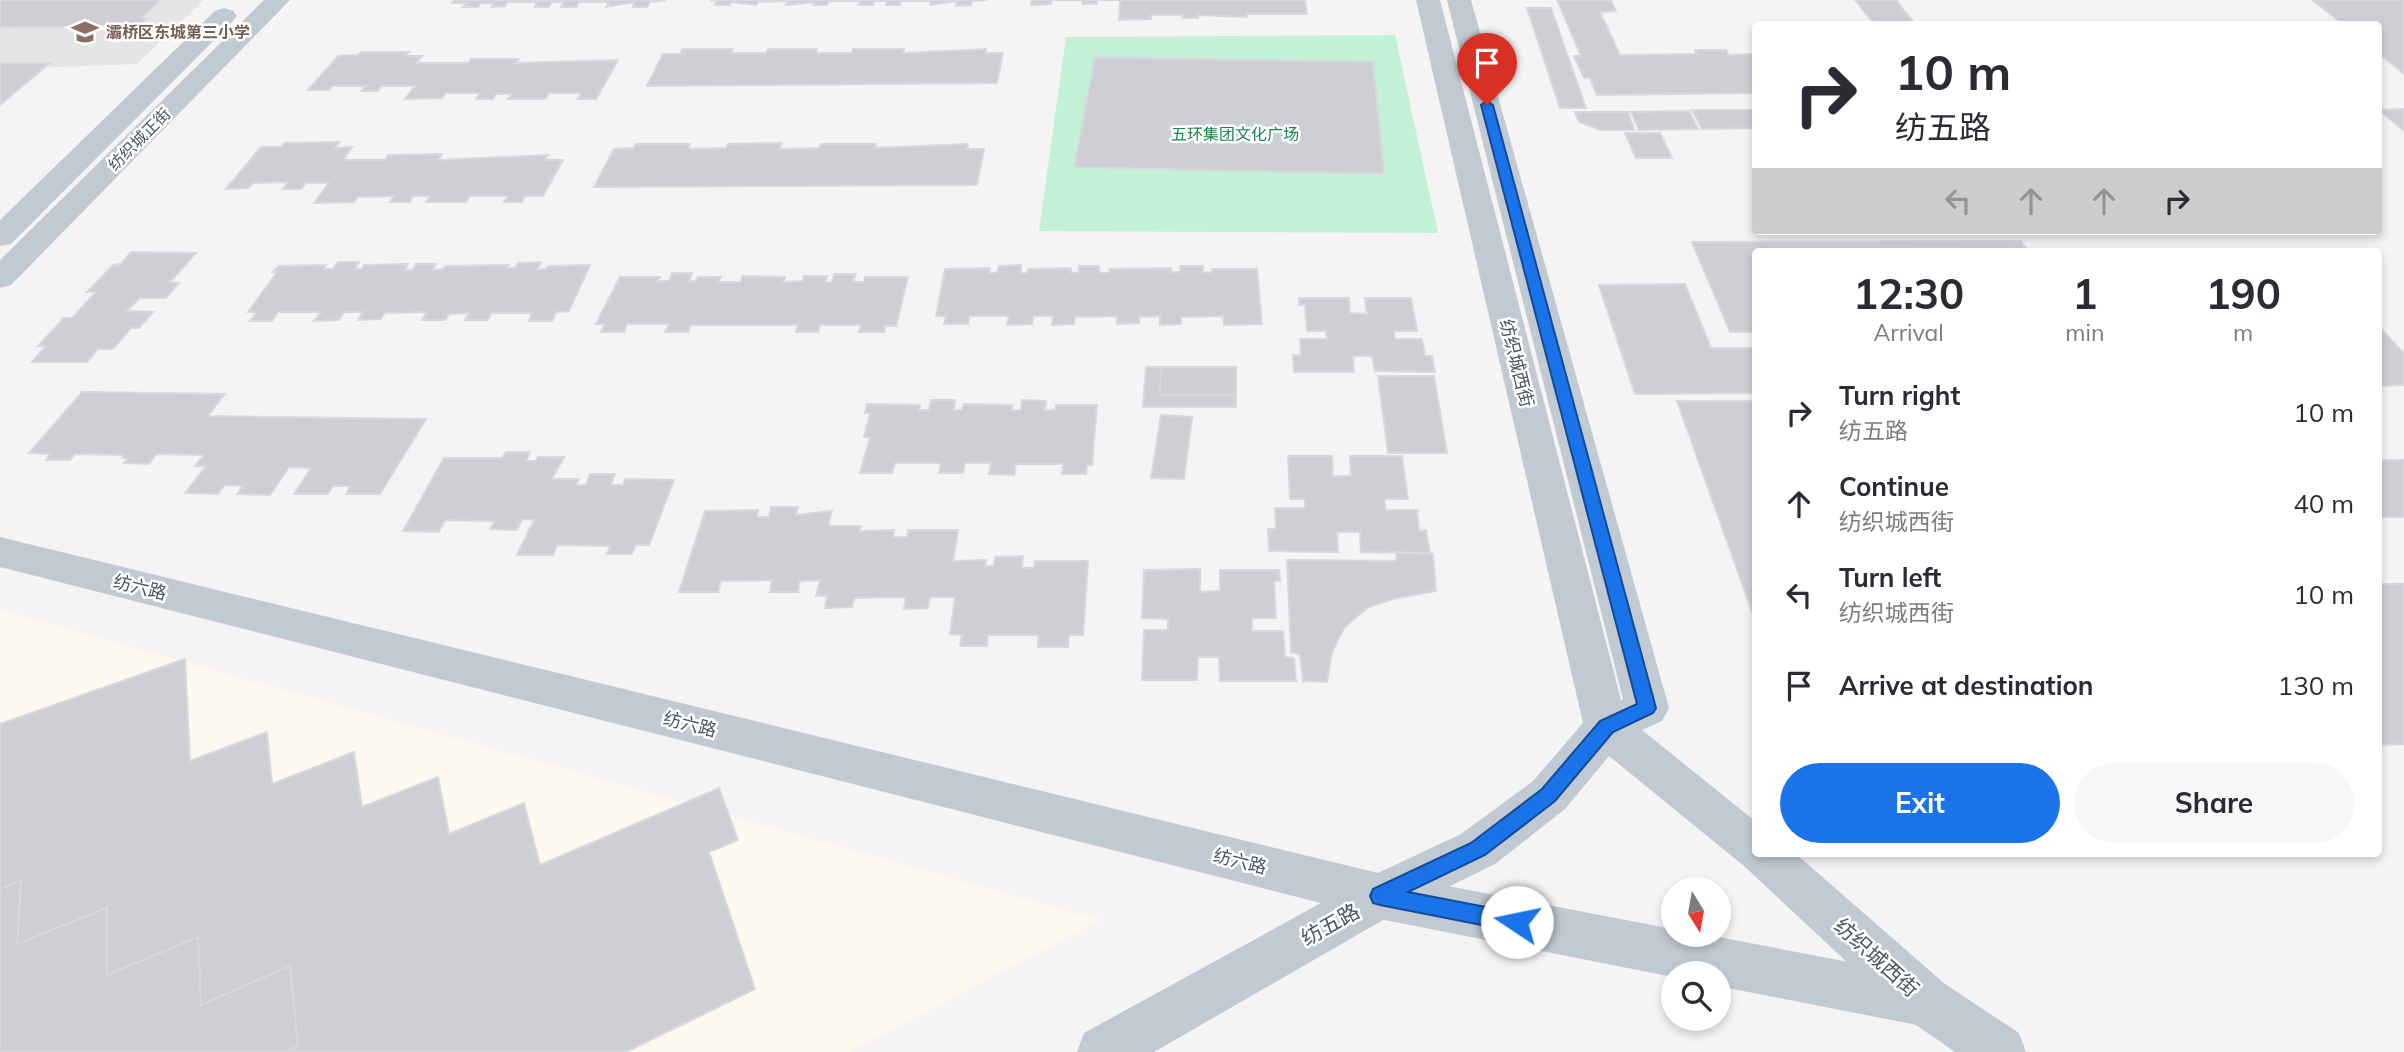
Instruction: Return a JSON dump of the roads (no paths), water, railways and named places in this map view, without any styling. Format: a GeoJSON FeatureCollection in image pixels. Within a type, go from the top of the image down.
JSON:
{"type":"FeatureCollection","features":[{"type":"Feature","properties":{"kind":"street","name":"纺织城正街"},"geometry":{"type":"LineString","coordinates":[[0,237],[241,0]]}},
{"type":"Feature","properties":{"kind":"street","name":"纺织城正街"},"geometry":{"type":"LineString","coordinates":[[0,278],[278,0]]}},
{"type":"Feature","properties":{"kind":"street","name":"纺织城西街"},"geometry":{"type":"LineString","coordinates":[[1428,0],[1606,727],[1647,708],[1459,0]]}},
{"type":"Feature","properties":{"kind":"street","name":"纺六路"},"geometry":{"type":"LineString","coordinates":[[0,552],[1380,896],[1927,1002]]}},
{"type":"Feature","properties":{"kind":"street"},"geometry":{"type":"LineString","coordinates":[[1606,727],[1752,847]]}},
{"type":"Feature","properties":{"kind":"street","name":"纺五路"},"geometry":{"type":"LineString","coordinates":[[1103,1052],[1380,896],[1478,849],[1549,795],[1606,727]]}},
{"type":"Feature","properties":{"kind":"street","name":"纺织城西街"},"geometry":{"type":"LineString","coordinates":[[1765,857],[1927,1002],[2000,1052]]}},
{"type":"Feature","properties":{"kind":"place","name":"灞桥区东城第三小学"},"geometry":{"type":"Point","coordinates":[85,32]}},
{"type":"Feature","properties":{"kind":"park label","name":"五环集团文化广场"},"geometry":{"type":"Point","coordinates":[1235,134]}}]}
